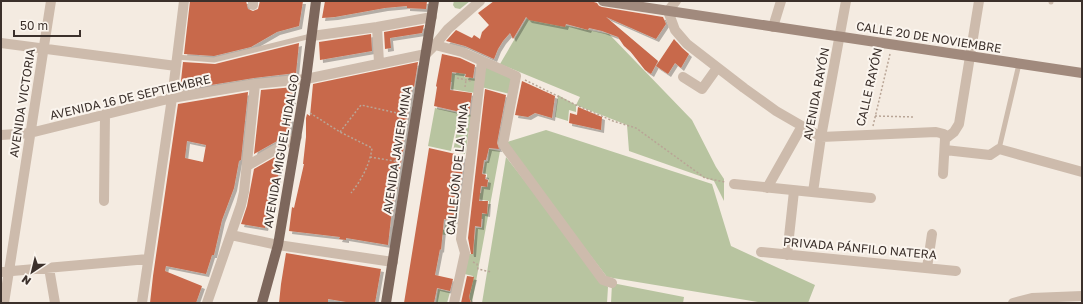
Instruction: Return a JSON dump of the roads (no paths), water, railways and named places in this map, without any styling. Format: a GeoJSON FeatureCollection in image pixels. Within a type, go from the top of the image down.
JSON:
{"type":"FeatureCollection","features":[{"type":"Feature","properties":{"kind":"main road","name":"AVENIDA MIGUEL HIDALGO"},"geometry":{"type":"LineString","coordinates":[[262,303],[278,245],[297,137],[316,1]]}},
{"type":"Feature","properties":{"kind":"main road","name":"AVENIDA JAVIER MINA"},"geometry":{"type":"LineString","coordinates":[[386,303],[434,1]]}},
{"type":"Feature","properties":{"kind":"main road","name":"CALLE 20 DE NOVIEMBRE"},"geometry":{"type":"LineString","coordinates":[[603,1],[1082,73]]}},
{"type":"Feature","properties":{"kind":"street","name":"AVENIDA VICTORIA"},"geometry":{"type":"LineString","coordinates":[[4,303],[5,272],[30,133],[51,1]]}},
{"type":"Feature","properties":{"kind":"street"},"geometry":{"type":"LineString","coordinates":[[142,303],[172,98],[184,1]]}},
{"type":"Feature","properties":{"kind":"street"},"geometry":{"type":"LineString","coordinates":[[426,54],[448,29],[480,1]]}},
{"type":"Feature","properties":{"kind":"street"},"geometry":{"type":"LineString","coordinates":[[676,1],[668,11],[678,35],[718,68],[776,111],[821,137],[936,132],[944,134],[946,139],[943,174]]}},
{"type":"Feature","properties":{"kind":"street"},"geometry":{"type":"LineString","coordinates":[[773,27],[781,1]]}},
{"type":"Feature","properties":{"kind":"street","name":"AVENIDA RAYÓN"},"geometry":{"type":"LineString","coordinates":[[813,192],[821,137],[846,1]]}},
{"type":"Feature","properties":{"kind":"street"},"geometry":{"type":"LineString","coordinates":[[946,139],[954,132],[959,124],[979,1]]}},
{"type":"Feature","properties":{"kind":"street"},"geometry":{"type":"LineString","coordinates":[[312,36],[377,27],[432,17]]}},
{"type":"Feature","properties":{"kind":"street"},"geometry":{"type":"LineString","coordinates":[[377,27],[380,64]]}},
{"type":"Feature","properties":{"kind":"street"},"geometry":{"type":"LineString","coordinates":[[1,43],[177,62]]}},
{"type":"Feature","properties":{"kind":"street"},"geometry":{"type":"LineString","coordinates":[[435,45],[462,52],[516,76],[503,144],[603,280],[612,283]]}},
{"type":"Feature","properties":{"kind":"street","name":"AVENIDA 16 DE SEPTIEMBRE"},"geometry":{"type":"LineString","coordinates":[[1,135],[30,133],[172,98],[255,84],[306,79],[426,54]]}},
{"type":"Feature","properties":{"kind":"street","name":"CALLEJÓN DE LA MINA"},"geometry":{"type":"LineString","coordinates":[[454,303],[465,253],[461,239],[482,61]]}},
{"type":"Feature","properties":{"kind":"street"},"geometry":{"type":"LineString","coordinates":[[683,77],[702,89],[718,68]]}},
{"type":"Feature","properties":{"kind":"street"},"geometry":{"type":"LineString","coordinates":[[207,303],[241,205],[246,178],[255,84]]}},
{"type":"Feature","properties":{"kind":"street"},"geometry":{"type":"LineString","coordinates":[[104,200],[106,114]]}},
{"type":"Feature","properties":{"kind":"street"},"geometry":{"type":"LineString","coordinates":[[768,188],[802,126]]}},
{"type":"Feature","properties":{"kind":"street"},"geometry":{"type":"LineString","coordinates":[[246,166],[297,137]]}},
{"type":"Feature","properties":{"kind":"street"},"geometry":{"type":"LineString","coordinates":[[945,150],[990,155],[999,150],[1082,172]]}},
{"type":"Feature","properties":{"kind":"street"},"geometry":{"type":"LineString","coordinates":[[734,184],[871,198]]}},
{"type":"Feature","properties":{"kind":"street"},"geometry":{"type":"LineString","coordinates":[[787,255],[794,191]]}},
{"type":"Feature","properties":{"kind":"street"},"geometry":{"type":"LineString","coordinates":[[927,268],[932,234]]}},
{"type":"Feature","properties":{"kind":"street"},"geometry":{"type":"LineString","coordinates":[[231,235],[278,245],[392,262]]}},
{"type":"Feature","properties":{"kind":"street","name":"PRIVADA PÁNFILO NATERA"},"geometry":{"type":"LineString","coordinates":[[761,252],[956,271]]}},
{"type":"Feature","properties":{"kind":"street"},"geometry":{"type":"LineString","coordinates":[[5,272],[148,259]]}},
{"type":"Feature","properties":{"kind":"street"},"geometry":{"type":"LineString","coordinates":[[49,268],[55,303]]}},
{"type":"Feature","properties":{"kind":"street"},"geometry":{"type":"LineString","coordinates":[[1014,303],[1032,298],[1082,296]]}},
{"type":"Feature","properties":{"kind":"lane"},"geometry":{"type":"LineString","coordinates":[[177,62],[214,60],[312,36]]}},
{"type":"Feature","properties":{"kind":"lane"},"geometry":{"type":"LineString","coordinates":[[999,150],[1019,64]]}}]}
